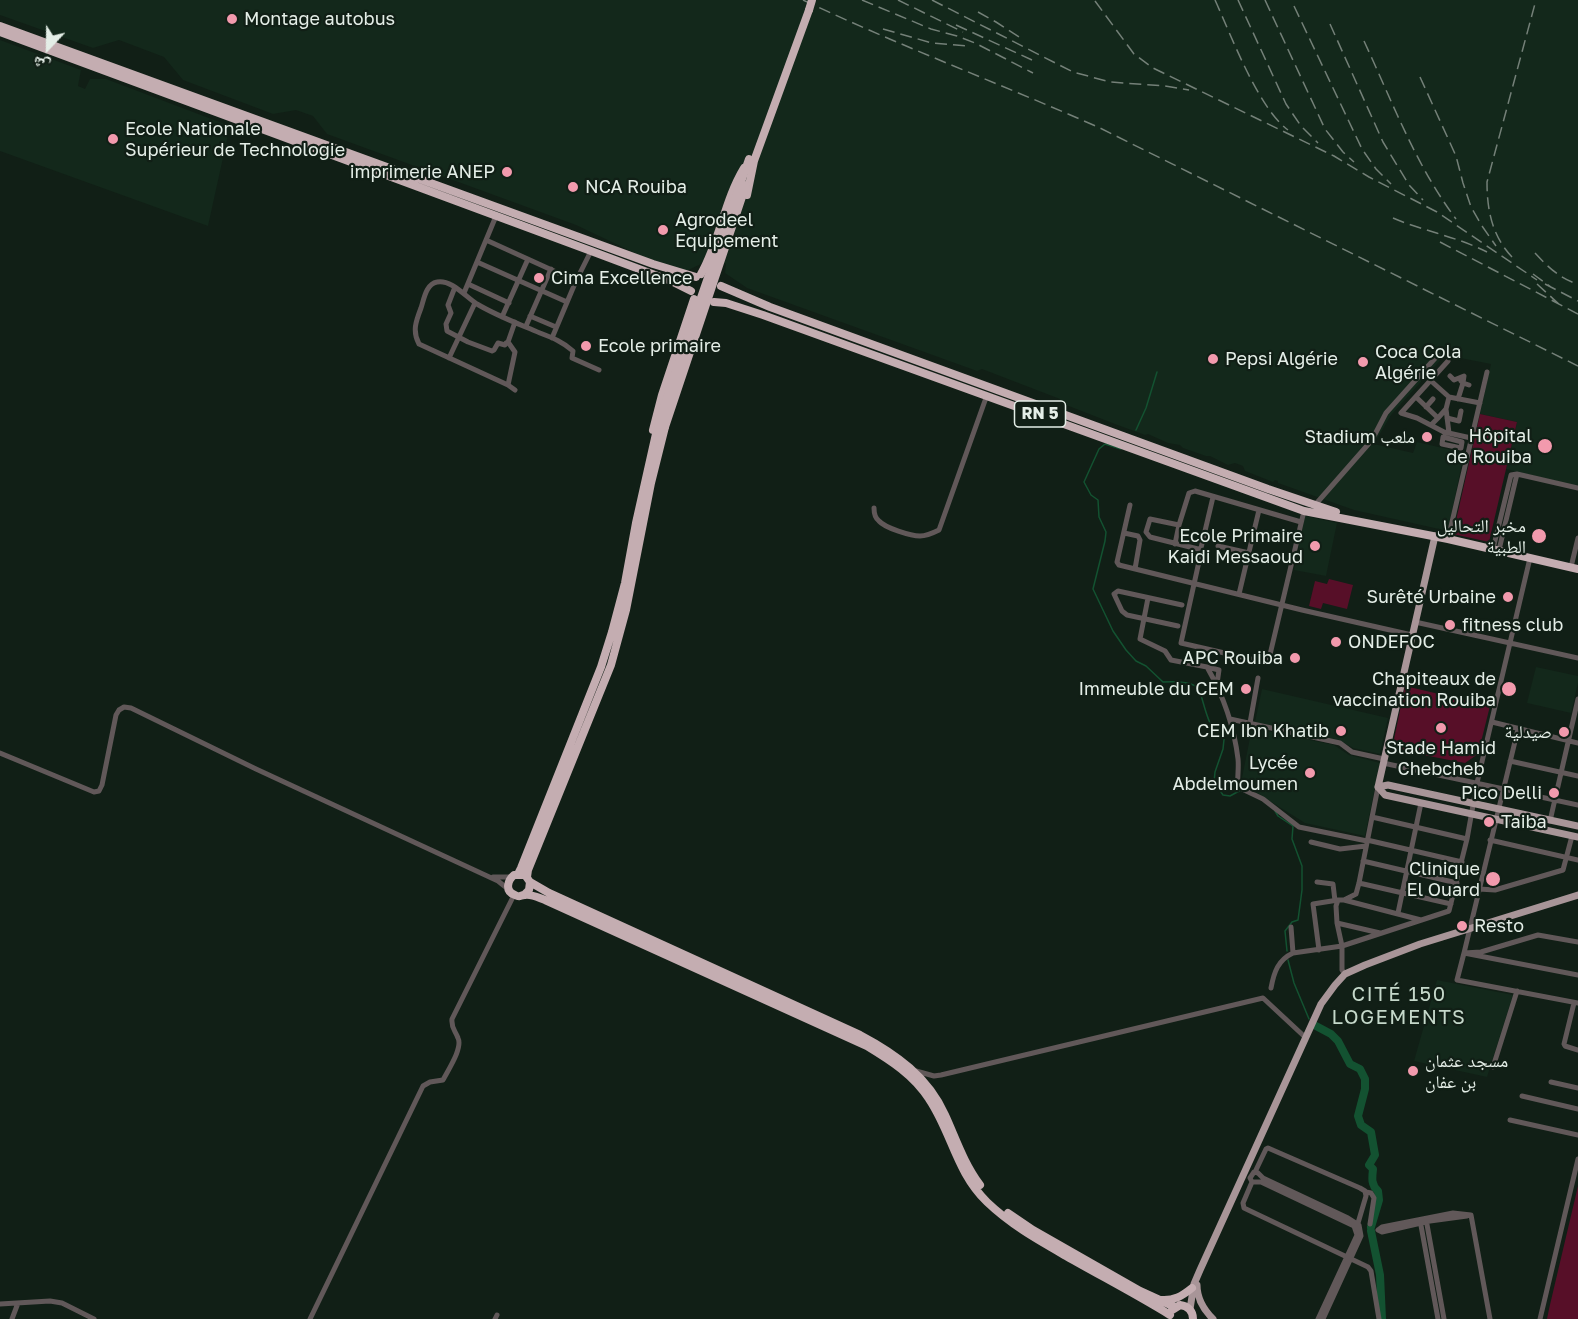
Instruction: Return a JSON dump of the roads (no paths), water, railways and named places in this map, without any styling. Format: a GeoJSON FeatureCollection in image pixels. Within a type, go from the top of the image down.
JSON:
{"type":"FeatureCollection","features":[{"type":"Feature","properties":{"kind":"highway"},"geometry":{"type":"LineString","coordinates":[[812,0],[807,6],[695,315],[662,426],[625,583],[601,667],[521,868],[508,884],[511,892],[521,896],[525,894],[533,896],[556,905],[867,1046],[911,1077],[929,1098],[969,1180],[985,1200],[1013,1225],[1033,1238],[1153,1301],[1173,1300],[1181,1297],[1193,1286]]}},
{"type":"Feature","properties":{"kind":"highway"},"geometry":{"type":"LineString","coordinates":[[0,26],[595,244],[673,271],[699,276],[709,274],[720,283]]}},
{"type":"Feature","properties":{"kind":"highway"},"geometry":{"type":"LineString","coordinates":[[0,32],[671,281],[701,303],[712,303]]}},
{"type":"Feature","properties":{"kind":"highway"},"geometry":{"type":"LineString","coordinates":[[651,468],[647,454],[692,295],[692,283],[708,261],[736,181],[752,160]]}},
{"type":"Feature","properties":{"kind":"highway"},"geometry":{"type":"LineString","coordinates":[[525,894],[530,888],[528,870],[611,665],[631,589],[651,468],[712,303],[720,295],[722,266],[750,186],[752,160]]}},
{"type":"Feature","properties":{"kind":"highway","name":"RN 5"},"geometry":{"type":"LineString","coordinates":[[720,283],[770,307],[1310,509],[1574,568]]}},
{"type":"Feature","properties":{"kind":"highway","name":"RN 5"},"geometry":{"type":"LineString","coordinates":[[712,303],[726,303],[763,315],[1266,493]]}},
{"type":"Feature","properties":{"kind":"highway"},"geometry":{"type":"LineString","coordinates":[[514,875],[525,875],[536,887],[882,1047],[926,1083],[939,1102],[965,1162],[989,1196],[1013,1218],[1171,1313],[1184,1305],[1194,1316]]}},
{"type":"Feature","properties":{"kind":"main road"},"geometry":{"type":"LineString","coordinates":[[1378,787],[1435,536]]}},
{"type":"Feature","properties":{"kind":"main road"},"geometry":{"type":"LineString","coordinates":[[1378,787],[1388,785],[1578,826]]}},
{"type":"Feature","properties":{"kind":"main road"},"geometry":{"type":"LineString","coordinates":[[1378,787],[1385,795],[1575,837]]}},
{"type":"Feature","properties":{"kind":"main road"},"geometry":{"type":"LineString","coordinates":[[1171,1313],[1193,1286],[1321,1004],[1345,974],[1365,964],[1420,944],[1578,895]]}},
{"type":"Feature","properties":{"kind":"main road"},"geometry":{"type":"LineString","coordinates":[[1200,1270],[1197,1291],[1205,1311],[1213,1319]]}},
{"type":"Feature","properties":{"kind":"main road"},"geometry":{"type":"LineString","coordinates":[[1193,1286],[1194,1316]]}},
{"type":"Feature","properties":{"kind":"street"},"geometry":{"type":"LineString","coordinates":[[464,293],[496,216]]}},
{"type":"Feature","properties":{"kind":"street"},"geometry":{"type":"LineString","coordinates":[[486,240],[576,281]]}},
{"type":"Feature","properties":{"kind":"street"},"geometry":{"type":"LineString","coordinates":[[552,338],[591,251]]}},
{"type":"Feature","properties":{"kind":"street"},"geometry":{"type":"LineString","coordinates":[[502,317],[528,259]]}},
{"type":"Feature","properties":{"kind":"street"},"geometry":{"type":"LineString","coordinates":[[477,262],[567,302]]}},
{"type":"Feature","properties":{"kind":"street"},"geometry":{"type":"LineString","coordinates":[[526,326],[550,269]]}},
{"type":"Feature","properties":{"kind":"street"},"geometry":{"type":"LineString","coordinates":[[515,390],[418,344],[414,328],[427,290],[432,284],[439,281],[444,282],[464,293],[475,303],[502,317],[559,340],[573,351],[572,358],[576,361],[599,370]]}},
{"type":"Feature","properties":{"kind":"street"},"geometry":{"type":"LineString","coordinates":[[468,284],[509,303]]}},
{"type":"Feature","properties":{"kind":"street"},"geometry":{"type":"LineString","coordinates":[[455,287],[448,305],[451,313],[446,329],[459,338],[492,351],[498,343],[505,345],[508,342]]}},
{"type":"Feature","properties":{"kind":"street"},"geometry":{"type":"LineString","coordinates":[[449,358],[475,303]]}},
{"type":"Feature","properties":{"kind":"street"},"geometry":{"type":"LineString","coordinates":[[530,316],[556,327]]}},
{"type":"Feature","properties":{"kind":"street"},"geometry":{"type":"LineString","coordinates":[[508,385],[515,352],[508,339],[515,322]]}},
{"type":"Feature","properties":{"kind":"street"},"geometry":{"type":"LineString","coordinates":[[1200,557],[1181,642],[1268,663],[1301,522],[1372,440],[1386,413],[1438,355]]}},
{"type":"Feature","properties":{"kind":"street"},"geometry":{"type":"LineString","coordinates":[[1448,361],[1401,413],[1431,425],[1451,438],[1472,438]]}},
{"type":"Feature","properties":{"kind":"street"},"geometry":{"type":"LineString","coordinates":[[1448,539],[1487,372]]}},
{"type":"Feature","properties":{"kind":"street"},"geometry":{"type":"LineString","coordinates":[[1450,376],[1466,384],[1458,399]]}},
{"type":"Feature","properties":{"kind":"street"},"geometry":{"type":"LineString","coordinates":[[1430,380],[1449,397],[1479,403]]}},
{"type":"Feature","properties":{"kind":"street"},"geometry":{"type":"LineString","coordinates":[[874,508],[878,521],[888,527],[920,536],[939,530],[987,395]]}},
{"type":"Feature","properties":{"kind":"street"},"geometry":{"type":"LineString","coordinates":[[1416,397],[1438,418]]}},
{"type":"Feature","properties":{"kind":"street"},"geometry":{"type":"LineString","coordinates":[[1449,397],[1446,410],[1451,438]]}},
{"type":"Feature","properties":{"kind":"street"},"geometry":{"type":"LineString","coordinates":[[1426,407],[1433,399]]}},
{"type":"Feature","properties":{"kind":"street"},"geometry":{"type":"LineString","coordinates":[[1431,425],[1446,410]]}},
{"type":"Feature","properties":{"kind":"street"},"geometry":{"type":"LineString","coordinates":[[1447,418],[1459,421],[1461,411]]}},
{"type":"Feature","properties":{"kind":"street"},"geometry":{"type":"LineString","coordinates":[[1496,550],[1514,474],[1578,488]]}},
{"type":"Feature","properties":{"kind":"street"},"geometry":{"type":"LineString","coordinates":[[1175,544],[1189,493],[1195,491],[1301,522]]}},
{"type":"Feature","properties":{"kind":"street"},"geometry":{"type":"LineString","coordinates":[[1179,525],[1152,518],[1149,521],[1147,535],[1175,544],[1201,548],[1213,497]]}},
{"type":"Feature","properties":{"kind":"street"},"geometry":{"type":"LineString","coordinates":[[1130,506],[1117,562],[1119,565],[1412,635]]}},
{"type":"Feature","properties":{"kind":"street"},"geometry":{"type":"LineString","coordinates":[[1239,594],[1259,510]]}},
{"type":"Feature","properties":{"kind":"street"},"geometry":{"type":"LineString","coordinates":[[1124,533],[1138,536],[1140,540],[1135,569]]}},
{"type":"Feature","properties":{"kind":"street"},"geometry":{"type":"LineString","coordinates":[[1574,568],[1578,538]]}},
{"type":"Feature","properties":{"kind":"street"},"geometry":{"type":"LineString","coordinates":[[1218,546],[1249,553]]}},
{"type":"Feature","properties":{"kind":"street"},"geometry":{"type":"LineString","coordinates":[[1271,988],[1277,965],[1286,956],[1342,946],[1449,911],[1530,558]]}},
{"type":"Feature","properties":{"kind":"street"},"geometry":{"type":"LineString","coordinates":[[1178,626],[1124,613],[1114,594],[1118,591],[1182,605]]}},
{"type":"Feature","properties":{"kind":"street"},"geometry":{"type":"LineString","coordinates":[[1148,598],[1140,636],[1142,640],[1161,649],[1171,660],[1219,670],[1217,684],[1230,719],[1238,759],[1238,787],[1263,799],[1299,827],[1462,862]]}},
{"type":"Feature","properties":{"kind":"street"},"geometry":{"type":"LineString","coordinates":[[1414,622],[1578,658]]}},
{"type":"Feature","properties":{"kind":"street"},"geometry":{"type":"LineString","coordinates":[[1250,723],[1258,678]]}},
{"type":"Feature","properties":{"kind":"street"},"geometry":{"type":"LineString","coordinates":[[1550,821],[1578,699]]}},
{"type":"Feature","properties":{"kind":"street"},"geometry":{"type":"LineString","coordinates":[[0,753],[94,792],[99,791],[116,715],[124,707],[131,708],[256,770],[498,881],[511,892],[452,1019],[452,1028],[459,1044],[450,1066],[442,1080],[423,1086],[310,1319]]}},
{"type":"Feature","properties":{"kind":"street"},"geometry":{"type":"LineString","coordinates":[[1230,719],[1340,743],[1352,752],[1383,761],[1578,805]]}},
{"type":"Feature","properties":{"kind":"street"},"geometry":{"type":"LineString","coordinates":[[1492,722],[1578,743]]}},
{"type":"Feature","properties":{"kind":"street"},"geometry":{"type":"LineString","coordinates":[[1518,729],[1457,980],[1576,1003],[1564,1044],[1578,1050]]}},
{"type":"Feature","properties":{"kind":"street"},"geometry":{"type":"LineString","coordinates":[[1510,761],[1578,776]]}},
{"type":"Feature","properties":{"kind":"street"},"geometry":{"type":"LineString","coordinates":[[1319,950],[1312,904],[1339,900],[1356,894],[1378,787]]}},
{"type":"Feature","properties":{"kind":"street"},"geometry":{"type":"LineString","coordinates":[[1398,914],[1421,803]]}},
{"type":"Feature","properties":{"kind":"street"},"geometry":{"type":"LineString","coordinates":[[1372,817],[1467,839]]}},
{"type":"Feature","properties":{"kind":"street"},"geometry":{"type":"LineString","coordinates":[[1479,889],[1495,890],[1563,870],[1575,837]]}},
{"type":"Feature","properties":{"kind":"street"},"geometry":{"type":"LineString","coordinates":[[1490,840],[1578,860]]}},
{"type":"Feature","properties":{"kind":"street"},"geometry":{"type":"LineString","coordinates":[[1311,843],[1340,849],[1367,842]]}},
{"type":"Feature","properties":{"kind":"street"},"geometry":{"type":"LineString","coordinates":[[1363,861],[1457,883]]}},
{"type":"Feature","properties":{"kind":"street"},"geometry":{"type":"LineString","coordinates":[[486,876],[514,875]]}},
{"type":"Feature","properties":{"kind":"street"},"geometry":{"type":"LineString","coordinates":[[1317,882],[1333,884],[1339,900],[1336,906],[1337,923],[1342,946],[1342,970],[1345,974]]}},
{"type":"Feature","properties":{"kind":"street"},"geometry":{"type":"LineString","coordinates":[[1359,883],[1451,904]]}},
{"type":"Feature","properties":{"kind":"street"},"geometry":{"type":"LineString","coordinates":[[1339,900],[1422,920]]}},
{"type":"Feature","properties":{"kind":"street"},"geometry":{"type":"LineString","coordinates":[[1337,923],[1382,933]]}},
{"type":"Feature","properties":{"kind":"street"},"geometry":{"type":"LineString","coordinates":[[1291,927],[1293,953]]}},
{"type":"Feature","properties":{"kind":"street"},"geometry":{"type":"LineString","coordinates":[[1464,953],[1481,952],[1538,935],[1578,942]]}},
{"type":"Feature","properties":{"kind":"street"},"geometry":{"type":"LineString","coordinates":[[1464,953],[1578,975]]}},
{"type":"Feature","properties":{"kind":"street"},"geometry":{"type":"LineString","coordinates":[[1493,1067],[1517,992]]}},
{"type":"Feature","properties":{"kind":"street"},"geometry":{"type":"LineString","coordinates":[[914,1071],[934,1076],[941,1075],[1263,998],[1306,1038]]}},
{"type":"Feature","properties":{"kind":"street"},"geometry":{"type":"LineString","coordinates":[[1551,1082],[1578,1088]]}},
{"type":"Feature","properties":{"kind":"street"},"geometry":{"type":"LineString","coordinates":[[1522,1096],[1578,1110]]}},
{"type":"Feature","properties":{"kind":"street"},"geometry":{"type":"LineString","coordinates":[[1510,1120],[1578,1135]]}},
{"type":"Feature","properties":{"kind":"street"},"geometry":{"type":"LineString","coordinates":[[1370,1224],[1374,1198],[1371,1193],[1268,1148],[1250,1178],[1252,1182],[1243,1203],[1244,1208],[1368,1268],[1371,1271],[1379,1319]]}},
{"type":"Feature","properties":{"kind":"street"},"geometry":{"type":"LineString","coordinates":[[1540,1319],[1578,1160]]}},
{"type":"Feature","properties":{"kind":"street"},"geometry":{"type":"LineString","coordinates":[[1255,1172],[1358,1226]]}},
{"type":"Feature","properties":{"kind":"street"},"geometry":{"type":"LineString","coordinates":[[1252,1182],[1261,1182],[1358,1226]]}},
{"type":"Feature","properties":{"kind":"street"},"geometry":{"type":"LineString","coordinates":[[1318,1319],[1361,1236],[1358,1226],[1365,1192]]}},
{"type":"Feature","properties":{"kind":"street"},"geometry":{"type":"LineString","coordinates":[[1423,1221],[1382,1232],[1378,1230],[1382,1227],[1423,1221],[1471,1215],[1490,1319]]}},
{"type":"Feature","properties":{"kind":"street"},"geometry":{"type":"LineString","coordinates":[[1423,1221],[1438,1319]]}},
{"type":"Feature","properties":{"kind":"street"},"geometry":{"type":"LineString","coordinates":[[1423,1221],[1444,1319]]}},
{"type":"Feature","properties":{"kind":"street"},"geometry":{"type":"LineString","coordinates":[[1323,1319],[1348,1259]]}},
{"type":"Feature","properties":{"kind":"street"},"geometry":{"type":"LineString","coordinates":[[0,1304],[50,1301],[94,1319]]}},
{"type":"Feature","properties":{"kind":"street"},"geometry":{"type":"LineString","coordinates":[[12,1319],[18,1303]]}},
{"type":"Feature","properties":{"kind":"waterway"},"geometry":{"type":"LineString","coordinates":[[1136,430],[1146,408],[1157,372]]}},
{"type":"Feature","properties":{"kind":"waterway"},"geometry":{"type":"LineString","coordinates":[[1121,449],[1105,444],[1099,449],[1084,482],[1091,495],[1098,500],[1099,517],[1106,532],[1093,589],[1113,631],[1136,661],[1146,666],[1163,682],[1187,683],[1198,689],[1210,723],[1225,730],[1223,749],[1214,782],[1223,795],[1230,796],[1241,790]]}},
{"type":"Feature","properties":{"kind":"waterway"},"geometry":{"type":"LineString","coordinates":[[1275,811],[1278,816],[1293,826],[1292,839],[1302,866],[1298,920],[1292,922],[1285,931],[1287,951]]}},
{"type":"Feature","properties":{"kind":"waterway"},"geometry":{"type":"LineString","coordinates":[[1288,960],[1294,983],[1309,1019]]}},
{"type":"Feature","properties":{"kind":"waterway"},"geometry":{"type":"LineString","coordinates":[[1316,1026],[1331,1034],[1338,1041],[1350,1064],[1360,1069],[1365,1079],[1365,1089],[1358,1116],[1361,1125],[1371,1132],[1375,1155],[1369,1165],[1373,1169],[1373,1181],[1379,1200],[1371,1227]]}},
{"type":"Feature","properties":{"kind":"waterway"},"geometry":{"type":"LineString","coordinates":[[1371,1231],[1380,1275],[1382,1319]]}},
{"type":"Feature","properties":{"kind":"railway"},"geometry":{"type":"LineString","coordinates":[[803,0],[1100,128],[1578,366]]}},
{"type":"Feature","properties":{"kind":"railway"},"geometry":{"type":"LineString","coordinates":[[862,0],[931,29],[975,43],[1033,73]]}},
{"type":"Feature","properties":{"kind":"railway"},"geometry":{"type":"LineString","coordinates":[[898,0],[963,32]]}},
{"type":"Feature","properties":{"kind":"railway"},"geometry":{"type":"LineString","coordinates":[[932,0],[1073,72],[1110,82],[1189,90]]}},
{"type":"Feature","properties":{"kind":"railway"},"geometry":{"type":"LineString","coordinates":[[1215,0],[1256,88],[1277,120],[1288,130]]}},
{"type":"Feature","properties":{"kind":"railway"},"geometry":{"type":"LineString","coordinates":[[1238,0],[1286,104],[1301,126],[1318,143]]}},
{"type":"Feature","properties":{"kind":"railway"},"geometry":{"type":"LineString","coordinates":[[1265,0],[1325,129],[1354,162]]}},
{"type":"Feature","properties":{"kind":"railway"},"geometry":{"type":"LineString","coordinates":[[1512,257],[1495,231],[1488,203],[1487,182],[1536,0]]}},
{"type":"Feature","properties":{"kind":"railway"},"geometry":{"type":"LineString","coordinates":[[1095,1],[1134,54],[1153,68],[1334,156],[1437,212],[1537,280]]}},
{"type":"Feature","properties":{"kind":"railway"},"geometry":{"type":"LineString","coordinates":[[1294,6],[1362,149],[1376,169],[1391,184]]}},
{"type":"Feature","properties":{"kind":"railway"},"geometry":{"type":"LineString","coordinates":[[978,12],[1019,37]]}},
{"type":"Feature","properties":{"kind":"railway"},"geometry":{"type":"LineString","coordinates":[[1330,24],[1383,142],[1409,185],[1423,200]]}},
{"type":"Feature","properties":{"kind":"railway"},"geometry":{"type":"LineString","coordinates":[[956,25],[1032,60]]}},
{"type":"Feature","properties":{"kind":"railway"},"geometry":{"type":"LineString","coordinates":[[883,29],[932,43],[968,46]]}},
{"type":"Feature","properties":{"kind":"railway"},"geometry":{"type":"LineString","coordinates":[[1364,41],[1417,155],[1456,219]]}},
{"type":"Feature","properties":{"kind":"railway"},"geometry":{"type":"LineString","coordinates":[[1420,77],[1456,156],[1471,207],[1496,246]]}},
{"type":"Feature","properties":{"kind":"railway"},"geometry":{"type":"LineString","coordinates":[[1393,218],[1487,252]]}},
{"type":"Feature","properties":{"kind":"railway"},"geometry":{"type":"LineString","coordinates":[[1440,242],[1578,314]]}},
{"type":"Feature","properties":{"kind":"railway"},"geometry":{"type":"LineString","coordinates":[[1535,253],[1560,275],[1578,284]]}},
{"type":"Feature","properties":{"kind":"railway"},"geometry":{"type":"LineString","coordinates":[[1533,274],[1551,287]]}},
{"type":"Feature","properties":{"kind":"railway"},"geometry":{"type":"LineString","coordinates":[[1537,284],[1561,306]]}},
{"type":"Feature","properties":{"kind":"railway"},"geometry":{"type":"LineString","coordinates":[[1545,284],[1578,301]]}},
{"type":"Feature","properties":{"kind":"place","name":"Montage autobus"},"geometry":{"type":"Point","coordinates":[232,19]}},
{"type":"Feature","properties":{"kind":"place","name":"Ecole Nationale Supérieur de Technologie"},"geometry":{"type":"Point","coordinates":[113,139]}},
{"type":"Feature","properties":{"kind":"place","name":"imprimerie ANEP"},"geometry":{"type":"Point","coordinates":[507,172]}},
{"type":"Feature","properties":{"kind":"place","name":"NCA Rouiba"},"geometry":{"type":"Point","coordinates":[573,187]}},
{"type":"Feature","properties":{"kind":"place","name":"Agrodeel Equipement"},"geometry":{"type":"Point","coordinates":[663,230]}},
{"type":"Feature","properties":{"kind":"place","name":"Cima Excellence"},"geometry":{"type":"Point","coordinates":[539,278]}},
{"type":"Feature","properties":{"kind":"place","name":"Ecole primaire"},"geometry":{"type":"Point","coordinates":[586,346]}},
{"type":"Feature","properties":{"kind":"place","name":"Pepsi Algérie"},"geometry":{"type":"Point","coordinates":[1213,359]}},
{"type":"Feature","properties":{"kind":"place","name":"Coca Cola Algérie"},"geometry":{"type":"Point","coordinates":[1363,362]}},
{"type":"Feature","properties":{"kind":"place","name":"Stadium ملعب"},"geometry":{"type":"Point","coordinates":[1427,437]}},
{"type":"Feature","properties":{"kind":"place","name":"Hôpital de Rouiba"},"geometry":{"type":"Point","coordinates":[1545,446]}},
{"type":"Feature","properties":{"kind":"place","name":"مخبر التحاليل الطبية"},"geometry":{"type":"Point","coordinates":[1539,536]}},
{"type":"Feature","properties":{"kind":"place","name":"Ecole Primaire Kaidi Messaoud"},"geometry":{"type":"Point","coordinates":[1315,546]}},
{"type":"Feature","properties":{"kind":"place","name":"Surêté Urbaine"},"geometry":{"type":"Point","coordinates":[1508,597]}},
{"type":"Feature","properties":{"kind":"place","name":"fitness club"},"geometry":{"type":"Point","coordinates":[1450,625]}},
{"type":"Feature","properties":{"kind":"place","name":"ONDEFOC"},"geometry":{"type":"Point","coordinates":[1336,642]}},
{"type":"Feature","properties":{"kind":"place","name":"APC Rouiba"},"geometry":{"type":"Point","coordinates":[1295,658]}},
{"type":"Feature","properties":{"kind":"place","name":"Immeuble du CEM"},"geometry":{"type":"Point","coordinates":[1246,689]}},
{"type":"Feature","properties":{"kind":"place","name":"Chapiteaux de vaccination Rouiba"},"geometry":{"type":"Point","coordinates":[1509,689]}},
{"type":"Feature","properties":{"kind":"place","name":"Stade Hamid Chebcheb"},"geometry":{"type":"Point","coordinates":[1441,728]}},
{"type":"Feature","properties":{"kind":"place","name":"CEM Ibn Khatib"},"geometry":{"type":"Point","coordinates":[1341,731]}},
{"type":"Feature","properties":{"kind":"place","name":"صيدلية"},"geometry":{"type":"Point","coordinates":[1564,732]}},
{"type":"Feature","properties":{"kind":"place","name":"Lycée Abdelmoumen"},"geometry":{"type":"Point","coordinates":[1310,773]}},
{"type":"Feature","properties":{"kind":"place","name":"Pico Delli"},"geometry":{"type":"Point","coordinates":[1554,793]}},
{"type":"Feature","properties":{"kind":"place","name":"Taiba"},"geometry":{"type":"Point","coordinates":[1489,822]}},
{"type":"Feature","properties":{"kind":"place","name":"Clinique El Ouard"},"geometry":{"type":"Point","coordinates":[1493,879]}},
{"type":"Feature","properties":{"kind":"place","name":"Resto"},"geometry":{"type":"Point","coordinates":[1462,926]}},
{"type":"Feature","properties":{"kind":"place","name":"مسجد عثمان بن عفان"},"geometry":{"type":"Point","coordinates":[1413,1071]}},
{"type":"Feature","properties":{"kind":"district","name":"CITÉ 150 LOGEMENTS"},"geometry":{"type":"Point","coordinates":[1399,1006]}}]}
